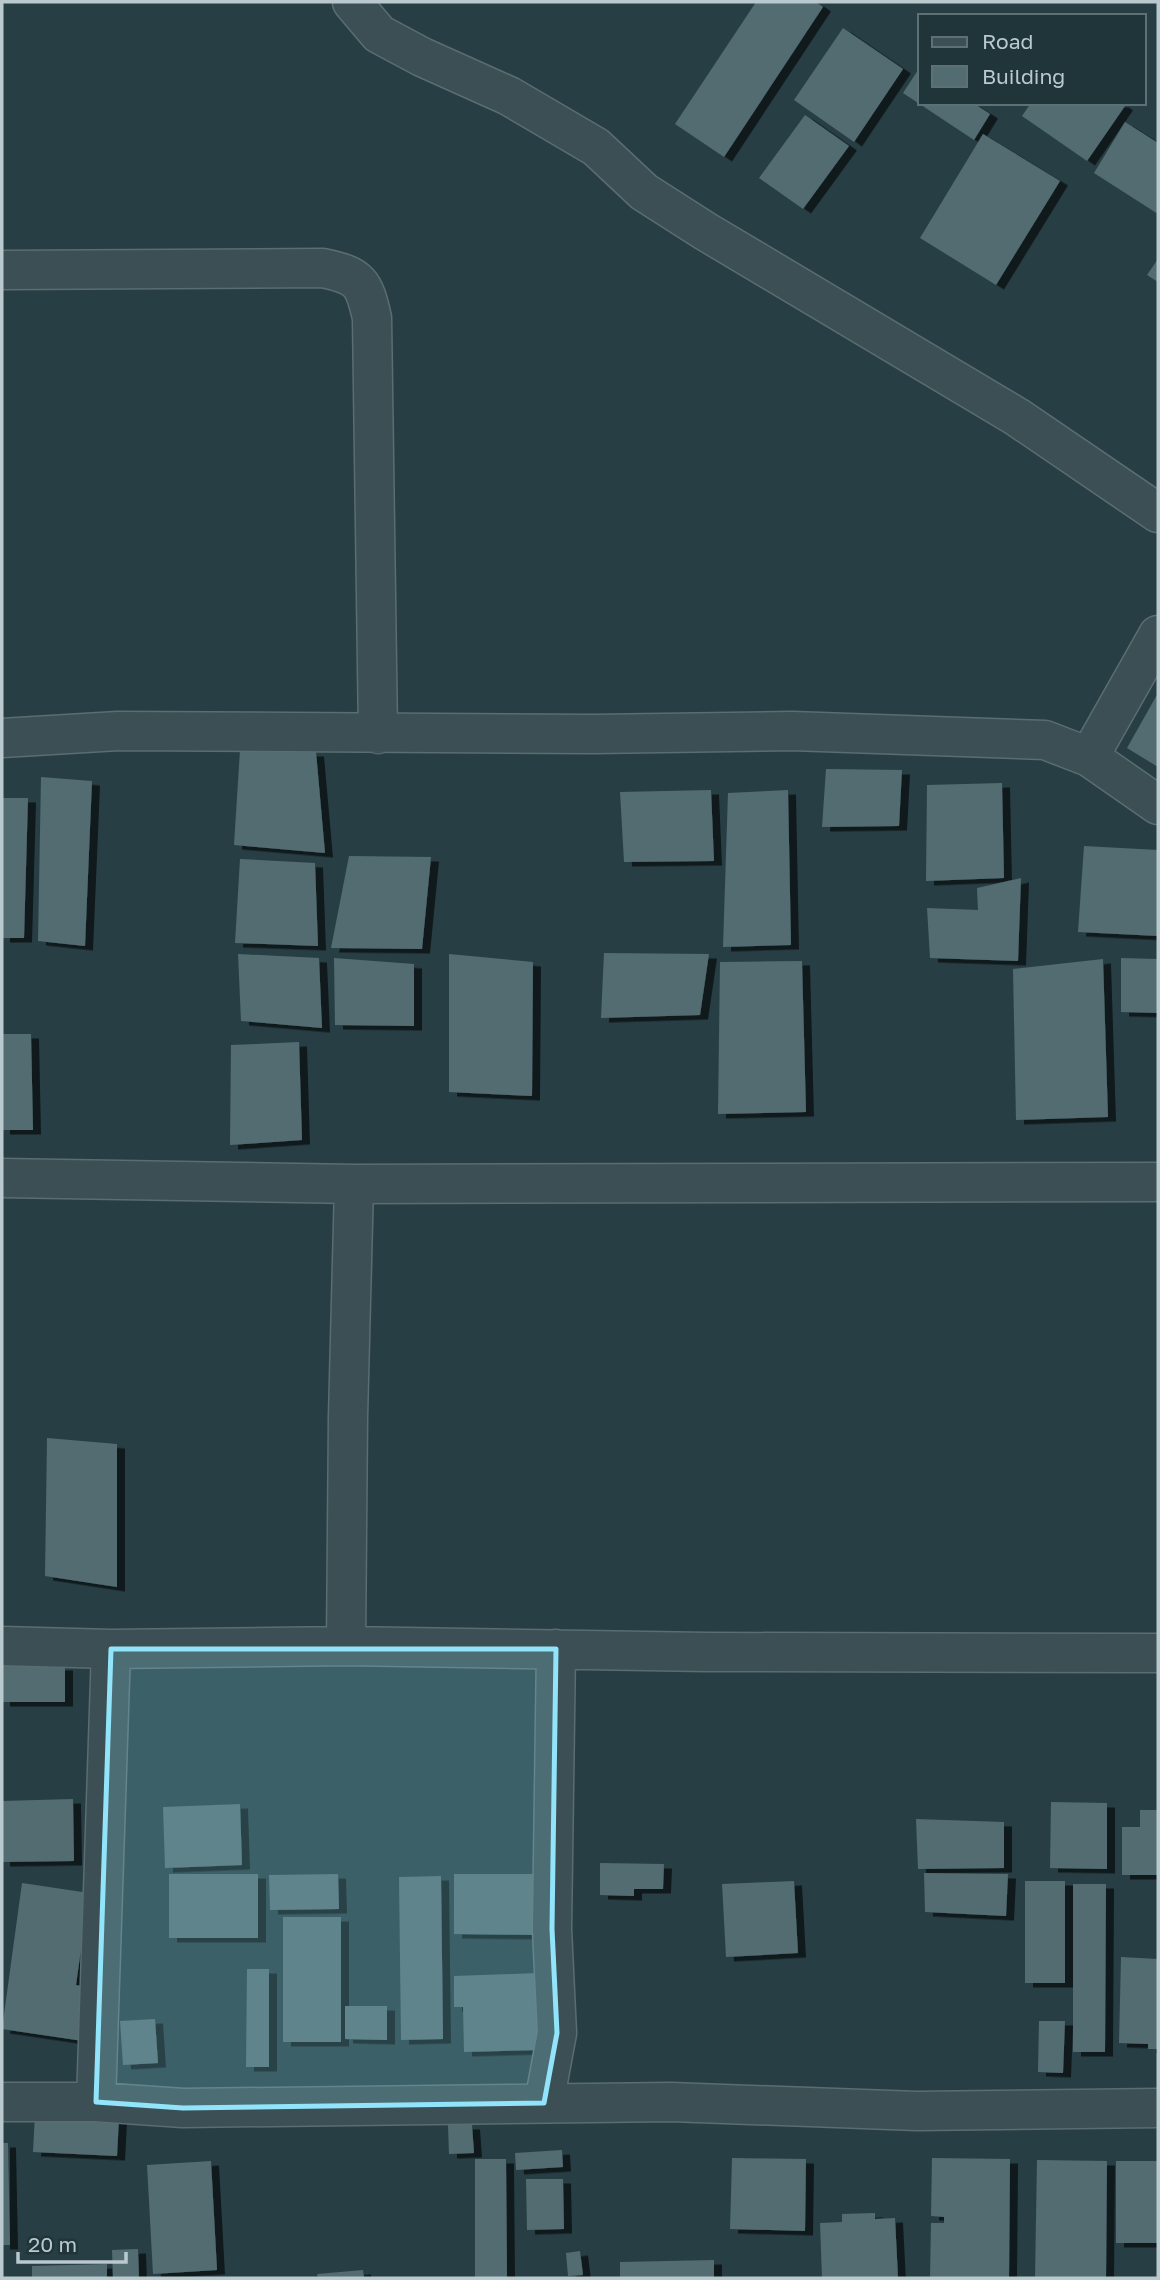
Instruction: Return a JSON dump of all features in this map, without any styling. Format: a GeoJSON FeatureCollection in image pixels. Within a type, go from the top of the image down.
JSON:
{"type":"FeatureCollection","features":[{"type":"Feature","properties":{"kind":"street"},"geometry":{"type":"LineString","coordinates":[[352,2],[380,34],[422,57],[509,96],[596,147],[644,192],[1017,417],[1158,513]]}},
{"type":"Feature","properties":{"kind":"street"},"geometry":{"type":"LineString","coordinates":[[2,270],[323,268],[349,274],[366,293],[372,318],[378,734]]}},
{"type":"Feature","properties":{"kind":"street"},"geometry":{"type":"LineString","coordinates":[[1089,757],[1158,635]]}},
{"type":"Feature","properties":{"kind":"street"},"geometry":{"type":"LineString","coordinates":[[2,738],[118,732],[792,732],[1045,740],[1089,757],[1158,805]]}},
{"type":"Feature","properties":{"kind":"street"},"geometry":{"type":"LineString","coordinates":[[2,1178],[354,1184],[1158,1182]]}},
{"type":"Feature","properties":{"kind":"street"},"geometry":{"type":"LineString","coordinates":[[346,1646],[354,1184]]}},
{"type":"Feature","properties":{"kind":"street"},"geometry":{"type":"LineString","coordinates":[[2,1646],[110,1649],[346,1646],[707,1652],[1158,1653]]}},
{"type":"Feature","properties":{"kind":"street"},"geometry":{"type":"LineString","coordinates":[[96,2102],[110,1649]]}},
{"type":"Feature","properties":{"kind":"street"},"geometry":{"type":"LineString","coordinates":[[544,2103],[557,2033],[552,1929],[556,1649]]}},
{"type":"Feature","properties":{"kind":"street"},"geometry":{"type":"LineString","coordinates":[[2,2102],[96,2102],[183,2108],[671,2102],[918,2111],[1158,2108]]}},
{"type":"Feature","properties":{"kind":"highlighted area"},"geometry":{"type":"Polygon","coordinates":[[[111,1649],[556,1649],[552,1929],[557,2033],[544,2103],[183,2108],[96,2102],[111,1649]]]}},
{"type":"Feature","properties":{"kind":"building"},"geometry":{"type":"Polygon","coordinates":[[[756,2],[816,2],[823,7],[724,157],[675,124],[756,2]]]}},
{"type":"Feature","properties":{"kind":"building"},"geometry":{"type":"Polygon","coordinates":[[[843,28],[903,69],[854,142],[794,100],[843,28]]]}},
{"type":"Feature","properties":{"kind":"building"},"geometry":{"type":"Polygon","coordinates":[[[918,70],[918,103],[903,93],[918,70]]]}},
{"type":"Feature","properties":{"kind":"building"},"geometry":{"type":"Polygon","coordinates":[[[921,105],[976,105],[990,114],[974,140],[921,105]]]}},
{"type":"Feature","properties":{"kind":"building"},"geometry":{"type":"Polygon","coordinates":[[[1030,105],[1125,106],[1087,161],[1022,116],[1030,105]]]}},
{"type":"Feature","properties":{"kind":"building"},"geometry":{"type":"Polygon","coordinates":[[[805,115],[849,146],[803,209],[759,178],[805,115]]]}},
{"type":"Feature","properties":{"kind":"building"},"geometry":{"type":"Polygon","coordinates":[[[1125,122],[1158,143],[1158,214],[1094,173],[1125,122]]]}},
{"type":"Feature","properties":{"kind":"building"},"geometry":{"type":"Polygon","coordinates":[[[983,134],[1060,181],[996,285],[920,238],[983,134]]]}},
{"type":"Feature","properties":{"kind":"building"},"geometry":{"type":"Polygon","coordinates":[[[1158,259],[1158,282],[1147,275],[1158,259]]]}},
{"type":"Feature","properties":{"kind":"building"},"geometry":{"type":"Polygon","coordinates":[[[1158,693],[1158,767],[1127,748],[1158,693]]]}},
{"type":"Feature","properties":{"kind":"building"},"geometry":{"type":"Polygon","coordinates":[[[240,750],[316,752],[325,853],[234,845],[240,750]]]}},
{"type":"Feature","properties":{"kind":"building"},"geometry":{"type":"Polygon","coordinates":[[[826,769],[902,770],[899,826],[822,827],[826,769]]]}},
{"type":"Feature","properties":{"kind":"building"},"geometry":{"type":"Polygon","coordinates":[[[41,777],[92,781],[85,946],[38,941],[41,777]]]}},
{"type":"Feature","properties":{"kind":"building"},"geometry":{"type":"Polygon","coordinates":[[[1002,783],[1004,878],[926,881],[927,785],[1002,783]]]}},
{"type":"Feature","properties":{"kind":"building"},"geometry":{"type":"Polygon","coordinates":[[[711,790],[714,861],[624,862],[620,792],[711,790]]]}},
{"type":"Feature","properties":{"kind":"building"},"geometry":{"type":"Polygon","coordinates":[[[788,790],[791,945],[723,947],[728,793],[788,790]]]}},
{"type":"Feature","properties":{"kind":"building"},"geometry":{"type":"Polygon","coordinates":[[[2,798],[28,798],[24,938],[2,938],[2,798]]]}},
{"type":"Feature","properties":{"kind":"building"},"geometry":{"type":"Polygon","coordinates":[[[1084,846],[1158,850],[1158,936],[1078,932],[1084,846]]]}},
{"type":"Feature","properties":{"kind":"building"},"geometry":{"type":"Polygon","coordinates":[[[349,856],[431,857],[422,949],[331,948],[349,856]]]}},
{"type":"Feature","properties":{"kind":"building"},"geometry":{"type":"Polygon","coordinates":[[[240,859],[315,863],[318,946],[235,943],[240,859]]]}},
{"type":"Feature","properties":{"kind":"building"},"geometry":{"type":"Polygon","coordinates":[[[1021,878],[1018,961],[930,958],[927,908],[978,910],[977,888],[1021,878]]]}},
{"type":"Feature","properties":{"kind":"building"},"geometry":{"type":"Polygon","coordinates":[[[604,953],[709,954],[700,1015],[601,1018],[604,953]]]}},
{"type":"Feature","properties":{"kind":"building"},"geometry":{"type":"Polygon","coordinates":[[[238,954],[319,958],[322,1028],[241,1021],[238,954]]]}},
{"type":"Feature","properties":{"kind":"building"},"geometry":{"type":"Polygon","coordinates":[[[449,954],[533,962],[532,1096],[449,1092],[449,954]]]}},
{"type":"Feature","properties":{"kind":"building"},"geometry":{"type":"Polygon","coordinates":[[[334,958],[414,964],[414,1026],[335,1025],[334,958]]]}},
{"type":"Feature","properties":{"kind":"building"},"geometry":{"type":"Polygon","coordinates":[[[1121,958],[1158,959],[1158,1013],[1121,1012],[1121,958]]]}},
{"type":"Feature","properties":{"kind":"building"},"geometry":{"type":"Polygon","coordinates":[[[1103,959],[1108,1117],[1016,1120],[1013,969],[1103,959]]]}},
{"type":"Feature","properties":{"kind":"building"},"geometry":{"type":"Polygon","coordinates":[[[802,961],[806,1112],[718,1114],[720,962],[802,961]]]}},
{"type":"Feature","properties":{"kind":"building"},"geometry":{"type":"Polygon","coordinates":[[[2,1034],[31,1034],[33,1130],[2,1130],[2,1034]]]}},
{"type":"Feature","properties":{"kind":"building"},"geometry":{"type":"Polygon","coordinates":[[[299,1042],[302,1140],[230,1145],[231,1045],[299,1042]]]}},
{"type":"Feature","properties":{"kind":"building"},"geometry":{"type":"Polygon","coordinates":[[[47,1438],[117,1444],[117,1587],[45,1576],[47,1438]]]}},
{"type":"Feature","properties":{"kind":"building"},"geometry":{"type":"Polygon","coordinates":[[[2,1666],[65,1666],[65,1702],[2,1702],[2,1666]]]}},
{"type":"Feature","properties":{"kind":"building"},"geometry":{"type":"Polygon","coordinates":[[[73,1799],[74,1861],[2,1862],[2,1801],[73,1799]]]}},
{"type":"Feature","properties":{"kind":"building"},"geometry":{"type":"Polygon","coordinates":[[[1051,1802],[1107,1803],[1107,1869],[1050,1868],[1051,1802]]]}},
{"type":"Feature","properties":{"kind":"building"},"geometry":{"type":"Polygon","coordinates":[[[240,1804],[242,1865],[165,1868],[163,1807],[240,1804]]]}},
{"type":"Feature","properties":{"kind":"building"},"geometry":{"type":"Polygon","coordinates":[[[1140,1810],[1158,1810],[1158,1875],[1122,1875],[1122,1827],[1140,1827],[1140,1810]]]}},
{"type":"Feature","properties":{"kind":"building"},"geometry":{"type":"Polygon","coordinates":[[[916,1819],[1004,1822],[1004,1868],[918,1869],[916,1819]]]}},
{"type":"Feature","properties":{"kind":"building"},"geometry":{"type":"Polygon","coordinates":[[[600,1863],[664,1864],[663,1889],[634,1889],[634,1896],[600,1895],[600,1863]]]}},
{"type":"Feature","properties":{"kind":"building"},"geometry":{"type":"Polygon","coordinates":[[[924,1873],[1008,1874],[1006,1916],[925,1912],[924,1873]]]}},
{"type":"Feature","properties":{"kind":"building"},"geometry":{"type":"Polygon","coordinates":[[[169,1874],[258,1874],[258,1938],[169,1938],[169,1874]]]}},
{"type":"Feature","properties":{"kind":"building"},"geometry":{"type":"Polygon","coordinates":[[[338,1874],[339,1909],[270,1910],[269,1875],[338,1874]]]}},
{"type":"Feature","properties":{"kind":"building"},"geometry":{"type":"Polygon","coordinates":[[[454,1874],[539,1874],[538,1935],[454,1934],[454,1874]]]}},
{"type":"Feature","properties":{"kind":"building"},"geometry":{"type":"Polygon","coordinates":[[[441,1876],[443,2039],[401,2040],[399,1877],[441,1876]]]}},
{"type":"Feature","properties":{"kind":"building"},"geometry":{"type":"Polygon","coordinates":[[[794,1881],[798,1953],[726,1957],[722,1884],[794,1881]]]}},
{"type":"Feature","properties":{"kind":"building"},"geometry":{"type":"Polygon","coordinates":[[[1025,1881],[1065,1881],[1065,1983],[1025,1983],[1025,1881]]]}},
{"type":"Feature","properties":{"kind":"building"},"geometry":{"type":"Polygon","coordinates":[[[22,1883],[89,1893],[76,1985],[91,1988],[83,2041],[2,2029],[22,1883]]]}},
{"type":"Feature","properties":{"kind":"building"},"geometry":{"type":"Polygon","coordinates":[[[1073,1884],[1106,1884],[1105,2052],[1073,2052],[1073,1884]]]}},
{"type":"Feature","properties":{"kind":"building"},"geometry":{"type":"Polygon","coordinates":[[[283,1917],[341,1917],[341,2042],[283,2042],[283,1917]]]}},
{"type":"Feature","properties":{"kind":"building"},"geometry":{"type":"Polygon","coordinates":[[[1121,1957],[1158,1959],[1158,2049],[1148,2049],[1148,2044],[1119,2043],[1121,1957]]]}},
{"type":"Feature","properties":{"kind":"building"},"geometry":{"type":"Polygon","coordinates":[[[247,1969],[269,1969],[269,2067],[246,2067],[247,1969]]]}},
{"type":"Feature","properties":{"kind":"building"},"geometry":{"type":"Polygon","coordinates":[[[538,1973],[539,2050],[464,2052],[463,2007],[454,2007],[454,1976],[538,1973]]]}},
{"type":"Feature","properties":{"kind":"building"},"geometry":{"type":"Polygon","coordinates":[[[345,2006],[387,2006],[387,2040],[345,2039],[345,2006]]]}},
{"type":"Feature","properties":{"kind":"building"},"geometry":{"type":"Polygon","coordinates":[[[155,2019],[158,2063],[123,2065],[120,2021],[155,2019]]]}},
{"type":"Feature","properties":{"kind":"building"},"geometry":{"type":"Polygon","coordinates":[[[1039,2021],[1065,2021],[1063,2073],[1038,2072],[1039,2021]]]}},
{"type":"Feature","properties":{"kind":"building"},"geometry":{"type":"Polygon","coordinates":[[[35,2114],[119,2118],[117,2156],[33,2152],[35,2114]]]}},
{"type":"Feature","properties":{"kind":"building"},"geometry":{"type":"Polygon","coordinates":[[[448,2125],[472,2125],[474,2153],[449,2154],[448,2125]]]}},
{"type":"Feature","properties":{"kind":"building"},"geometry":{"type":"Polygon","coordinates":[[[2,2143],[8,2143],[10,2245],[2,2245],[2,2143]]]}},
{"type":"Feature","properties":{"kind":"building"},"geometry":{"type":"Polygon","coordinates":[[[562,2150],[563,2167],[516,2170],[515,2153],[562,2150]]]}},
{"type":"Feature","properties":{"kind":"building"},"geometry":{"type":"Polygon","coordinates":[[[732,2158],[806,2159],[805,2231],[730,2229],[732,2158]]]}},
{"type":"Feature","properties":{"kind":"building"},"geometry":{"type":"Polygon","coordinates":[[[932,2158],[1010,2159],[1009,2278],[930,2278],[931,2223],[944,2223],[944,2217],[931,2216],[932,2158]]]}},
{"type":"Feature","properties":{"kind":"building"},"geometry":{"type":"Polygon","coordinates":[[[475,2159],[506,2159],[507,2277],[475,2277],[475,2159]]]}},
{"type":"Feature","properties":{"kind":"building"},"geometry":{"type":"Polygon","coordinates":[[[1037,2160],[1107,2161],[1106,2278],[1035,2278],[1037,2160]]]}},
{"type":"Feature","properties":{"kind":"building"},"geometry":{"type":"Polygon","coordinates":[[[211,2161],[217,2270],[153,2274],[147,2165],[211,2161]]]}},
{"type":"Feature","properties":{"kind":"building"},"geometry":{"type":"Polygon","coordinates":[[[1116,2161],[1158,2161],[1158,2243],[1116,2243],[1116,2161]]]}},
{"type":"Feature","properties":{"kind":"building"},"geometry":{"type":"Polygon","coordinates":[[[526,2179],[563,2179],[564,2229],[527,2230],[526,2179]]]}},
{"type":"Feature","properties":{"kind":"building"},"geometry":{"type":"Polygon","coordinates":[[[875,2213],[875,2219],[895,2218],[898,2278],[822,2278],[820,2223],[842,2222],[842,2214],[875,2213]]]}},
{"type":"Feature","properties":{"kind":"building"},"geometry":{"type":"Polygon","coordinates":[[[138,2249],[139,2278],[113,2278],[112,2250],[138,2249]]]}},
{"type":"Feature","properties":{"kind":"building"},"geometry":{"type":"Polygon","coordinates":[[[580,2251],[583,2275],[568,2276],[566,2253],[580,2251]]]}},
{"type":"Feature","properties":{"kind":"building"},"geometry":{"type":"Polygon","coordinates":[[[714,2260],[714,2278],[620,2278],[620,2262],[714,2260]]]}},
{"type":"Feature","properties":{"kind":"building"},"geometry":{"type":"Polygon","coordinates":[[[107,2264],[107,2278],[32,2278],[32,2266],[107,2264]]]}},
{"type":"Feature","properties":{"kind":"building"},"geometry":{"type":"Polygon","coordinates":[[[363,2270],[364,2278],[318,2278],[317,2274],[363,2270]]]}}]}
